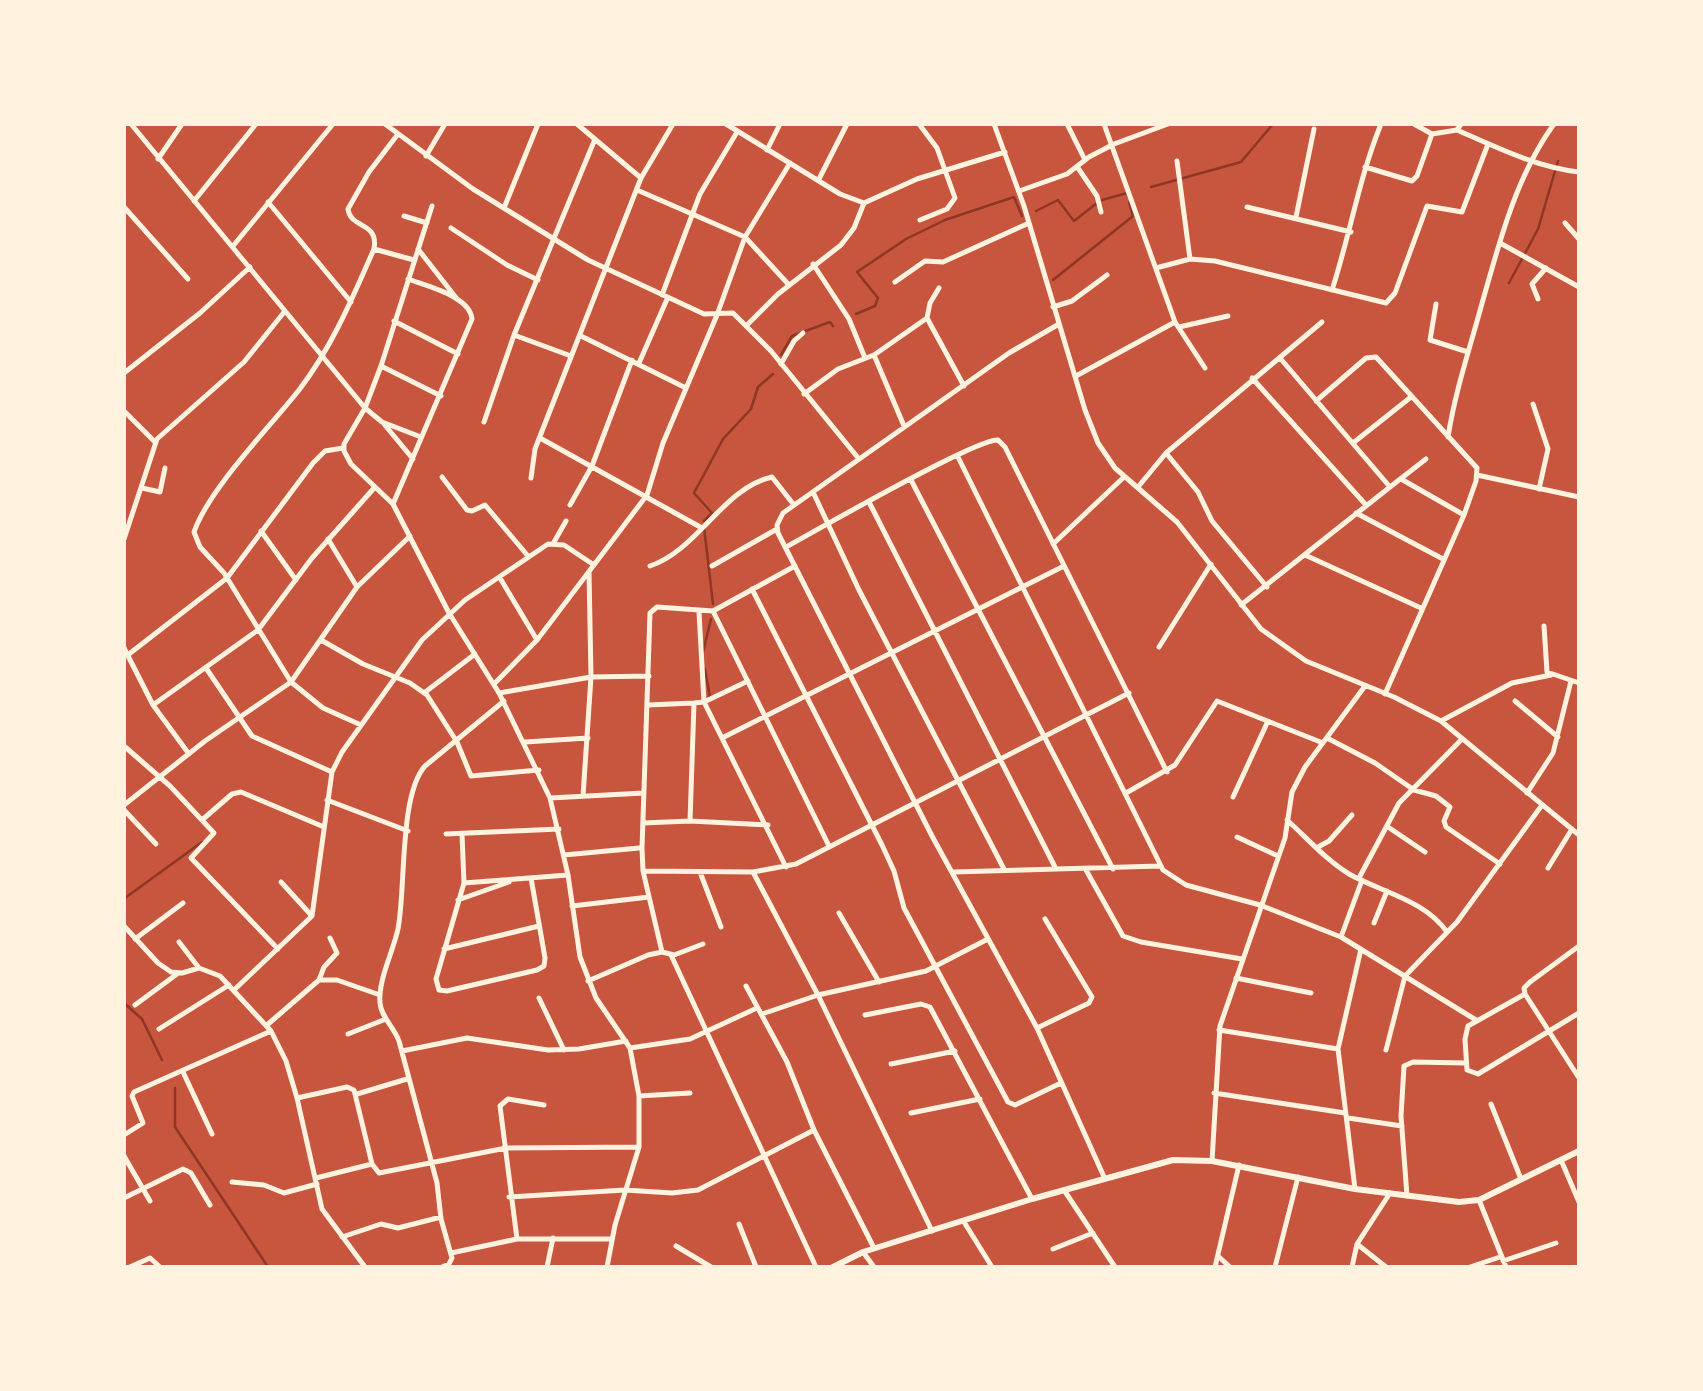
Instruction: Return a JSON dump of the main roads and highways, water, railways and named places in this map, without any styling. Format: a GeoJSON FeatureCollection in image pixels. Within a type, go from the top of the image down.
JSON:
{"type":"FeatureCollection","features":[{"type":"Feature","properties":{"kind":"waterway"},"geometry":{"type":"LineString","coordinates":[[1151,187],[1241,162],[1273,124]]}},
{"type":"Feature","properties":{"kind":"waterway"},"geometry":{"type":"LineString","coordinates":[[1509,283],[1538,229],[1558,161]]}},
{"type":"Feature","properties":{"kind":"waterway"},"geometry":{"type":"LineString","coordinates":[[1102,200],[1127,193],[1128,196]]}},
{"type":"Feature","properties":{"kind":"waterway"},"geometry":{"type":"LineString","coordinates":[[856,314],[875,306],[878,298],[857,272],[906,239],[945,220],[1014,197],[1022,216]]}},
{"type":"Feature","properties":{"kind":"waterway"},"geometry":{"type":"LineString","coordinates":[[1036,211],[1058,200],[1074,221],[1097,203]]}},
{"type":"Feature","properties":{"kind":"waterway"},"geometry":{"type":"LineString","coordinates":[[1053,280],[1133,216],[1129,202]]}},
{"type":"Feature","properties":{"kind":"waterway"},"geometry":{"type":"LineString","coordinates":[[781,355],[792,336],[830,322],[833,326]]}},
{"type":"Feature","properties":{"kind":"waterway"},"geometry":{"type":"LineString","coordinates":[[704,521],[712,513],[694,493],[723,439],[751,409],[758,387],[773,374]]}},
{"type":"Feature","properties":{"kind":"waterway"},"geometry":{"type":"LineString","coordinates":[[704,527],[713,604]]}},
{"type":"Feature","properties":{"kind":"waterway"},"geometry":{"type":"LineString","coordinates":[[703,652],[711,619]]}},
{"type":"Feature","properties":{"kind":"waterway"},"geometry":{"type":"LineString","coordinates":[[705,669],[710,697]]}},
{"type":"Feature","properties":{"kind":"waterway"},"geometry":{"type":"LineString","coordinates":[[125,898],[202,842]]}},
{"type":"Feature","properties":{"kind":"waterway"},"geometry":{"type":"LineString","coordinates":[[124,1003],[142,1019],[162,1060]]}},
{"type":"Feature","properties":{"kind":"waterway"},"geometry":{"type":"LineString","coordinates":[[175,1088],[175,1127],[268,1267]]}}]}
